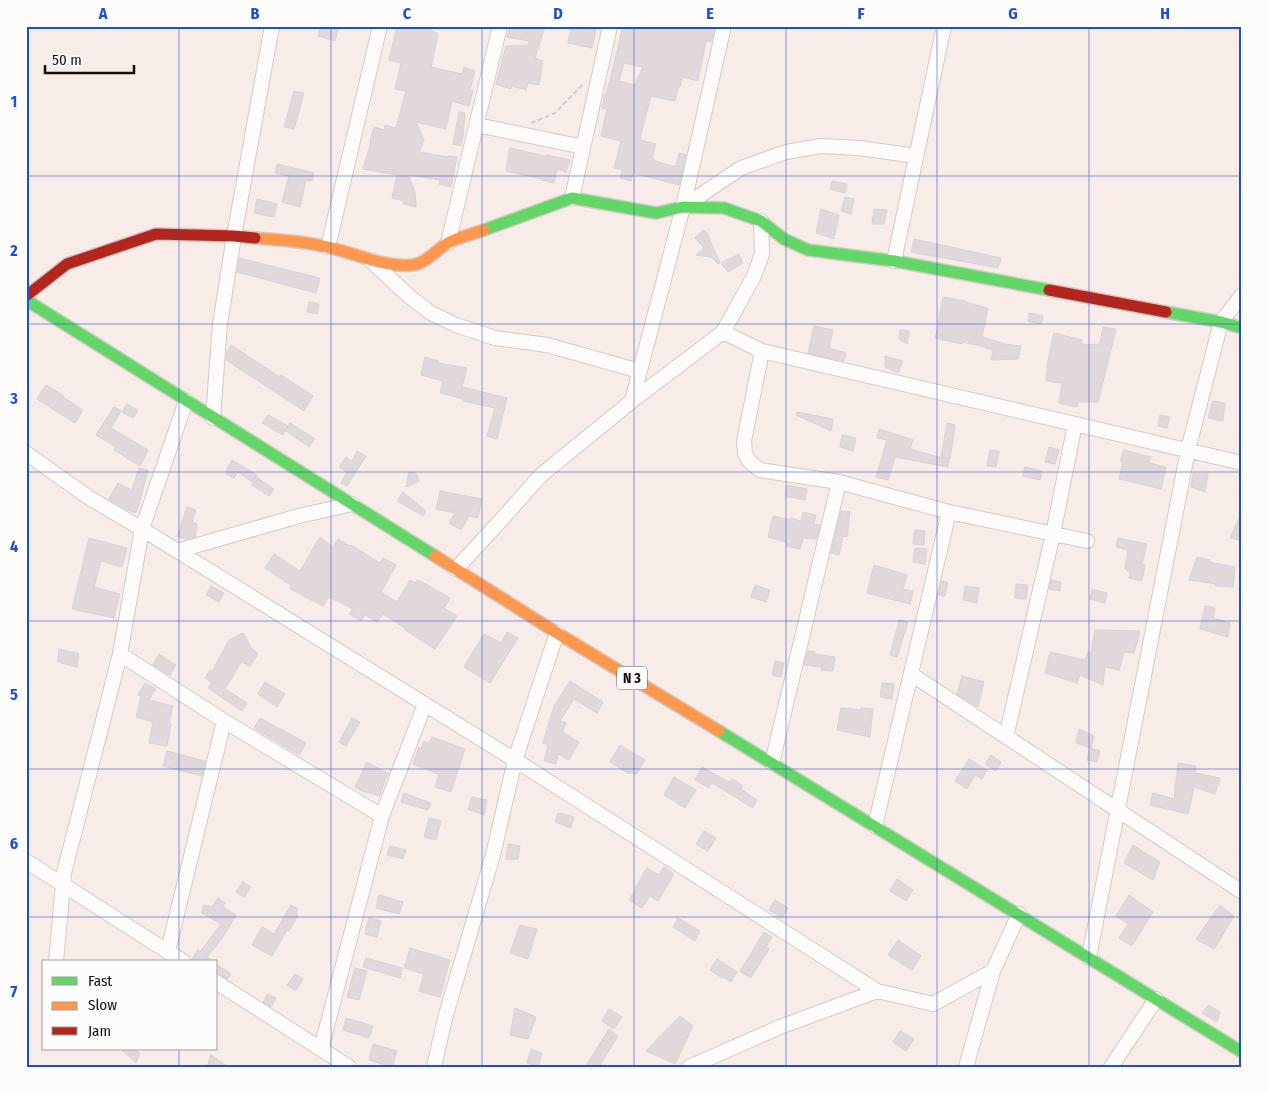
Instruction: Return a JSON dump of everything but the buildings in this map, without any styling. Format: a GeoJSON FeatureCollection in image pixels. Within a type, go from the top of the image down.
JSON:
{"type":"FeatureCollection","features":[{"type":"Feature","properties":{"kind":"main road"},"geometry":{"type":"LineString","coordinates":[[26,298],[67,264],[156,234],[234,236],[300,242],[328,247],[370,260],[398,265],[415,264],[428,258],[448,243],[572,198],[656,213],[682,206],[724,208],[761,221],[784,239],[808,250],[894,260],[1221,322],[1242,328]]}},
{"type":"Feature","properties":{"kind":"main road","name":"N 3"},"geometry":{"type":"LineString","coordinates":[[26,298],[186,401],[557,633],[1242,1052]]}},
{"type":"Feature","properties":{"kind":"street"},"geometry":{"type":"LineString","coordinates":[[213,418],[220,324],[272,26]]}},
{"type":"Feature","properties":{"kind":"street"},"geometry":{"type":"LineString","coordinates":[[328,247],[380,26]]}},
{"type":"Feature","properties":{"kind":"street"},"geometry":{"type":"LineString","coordinates":[[448,243],[500,26]]}},
{"type":"Feature","properties":{"kind":"street"},"geometry":{"type":"LineString","coordinates":[[572,198],[610,26]]}},
{"type":"Feature","properties":{"kind":"street"},"geometry":{"type":"LineString","coordinates":[[632,402],[682,206],[724,26]]}},
{"type":"Feature","properties":{"kind":"street"},"geometry":{"type":"LineString","coordinates":[[894,260],[944,26]]}},
{"type":"Feature","properties":{"kind":"street"},"geometry":{"type":"LineString","coordinates":[[477,125],[583,147]]}},
{"type":"Feature","properties":{"kind":"street"},"geometry":{"type":"LineString","coordinates":[[682,206],[740,168],[786,152],[821,146],[859,148],[916,156]]}},
{"type":"Feature","properties":{"kind":"street"},"geometry":{"type":"LineString","coordinates":[[456,569],[540,476],[723,332],[754,276],[762,254],[761,221]]}},
{"type":"Feature","properties":{"kind":"street"},"geometry":{"type":"LineString","coordinates":[[370,260],[410,297],[431,313],[456,325],[495,338],[547,345],[640,372]]}},
{"type":"Feature","properties":{"kind":"street"},"geometry":{"type":"LineString","coordinates":[[1089,957],[1188,450],[1221,322],[1242,295]]}},
{"type":"Feature","properties":{"kind":"street"},"geometry":{"type":"LineString","coordinates":[[723,332],[762,351],[1242,463]]}},
{"type":"Feature","properties":{"kind":"street"},"geometry":{"type":"LineString","coordinates":[[762,351],[744,441],[745,454],[749,461],[760,470],[839,482],[949,512],[1087,541]]}},
{"type":"Feature","properties":{"kind":"street"},"geometry":{"type":"LineString","coordinates":[[56,960],[64,873],[120,654],[142,529],[186,401]]}},
{"type":"Feature","properties":{"kind":"street"},"geometry":{"type":"LineString","coordinates":[[1006,737],[1053,534],[1075,424]]}},
{"type":"Feature","properties":{"kind":"street"},"geometry":{"type":"LineString","coordinates":[[26,452],[88,497],[177,550],[515,760],[877,992],[932,1004],[993,971]]}},
{"type":"Feature","properties":{"kind":"street"},"geometry":{"type":"LineString","coordinates":[[772,763],[839,482]]}},
{"type":"Feature","properties":{"kind":"street"},"geometry":{"type":"LineString","coordinates":[[177,550],[299,516],[352,504]]}},
{"type":"Feature","properties":{"kind":"street"},"geometry":{"type":"LineString","coordinates":[[875,826],[949,512]]}},
{"type":"Feature","properties":{"kind":"street"},"geometry":{"type":"LineString","coordinates":[[434,1067],[445,1018],[493,855],[515,760],[557,633]]}},
{"type":"Feature","properties":{"kind":"street"},"geometry":{"type":"LineString","coordinates":[[120,654],[224,721],[382,816]]}},
{"type":"Feature","properties":{"kind":"street"},"geometry":{"type":"LineString","coordinates":[[911,674],[1242,892]]}},
{"type":"Feature","properties":{"kind":"street"},"geometry":{"type":"LineString","coordinates":[[321,1049],[382,816],[425,704]]}},
{"type":"Feature","properties":{"kind":"street"},"geometry":{"type":"LineString","coordinates":[[168,952],[224,721]]}},
{"type":"Feature","properties":{"kind":"street"},"geometry":{"type":"LineString","coordinates":[[26,861],[181,960]]}},
{"type":"Feature","properties":{"kind":"street"},"geometry":{"type":"LineString","coordinates":[[966,1067],[993,971],[1019,914]]}},
{"type":"Feature","properties":{"kind":"street"},"geometry":{"type":"LineString","coordinates":[[218,983],[348,1067]]}},
{"type":"Feature","properties":{"kind":"street"},"geometry":{"type":"LineString","coordinates":[[689,1067],[780,1027],[877,992]]}},
{"type":"Feature","properties":{"kind":"street"},"geometry":{"type":"LineString","coordinates":[[1111,1067],[1156,999]]}},
{"type":"Feature","properties":{"kind":"path"},"geometry":{"type":"LineString","coordinates":[[524,126],[555,113],[601,65]]}},
{"type":"Feature","properties":{"kind":"traffic: fast"},"geometry":{"type":"LineString","coordinates":[[484,230],[572,198],[656,213],[683,207],[724,208],[761,221],[784,239],[808,250],[894,261],[1049,290]]}},
{"type":"Feature","properties":{"kind":"traffic: fast"},"geometry":{"type":"LineString","coordinates":[[26,300],[435,556]]}},
{"type":"Feature","properties":{"kind":"traffic: fast"},"geometry":{"type":"LineString","coordinates":[[1166,312],[1221,322],[1242,328]]}},
{"type":"Feature","properties":{"kind":"traffic: fast"},"geometry":{"type":"LineString","coordinates":[[719,731],[1242,1052]]}},
{"type":"Feature","properties":{"kind":"traffic: slow"},"geometry":{"type":"LineString","coordinates":[[255,238],[309,243],[380,262],[413,265],[423,262],[452,241],[484,230]]}},
{"type":"Feature","properties":{"kind":"traffic: slow"},"geometry":{"type":"LineString","coordinates":[[435,556],[557,633],[719,731]]}},
{"type":"Feature","properties":{"kind":"traffic: jam"},"geometry":{"type":"LineString","coordinates":[[26,296],[67,264],[156,234],[255,238]]}},
{"type":"Feature","properties":{"kind":"traffic: jam"},"geometry":{"type":"LineString","coordinates":[[1049,290],[1166,312]]}}]}
